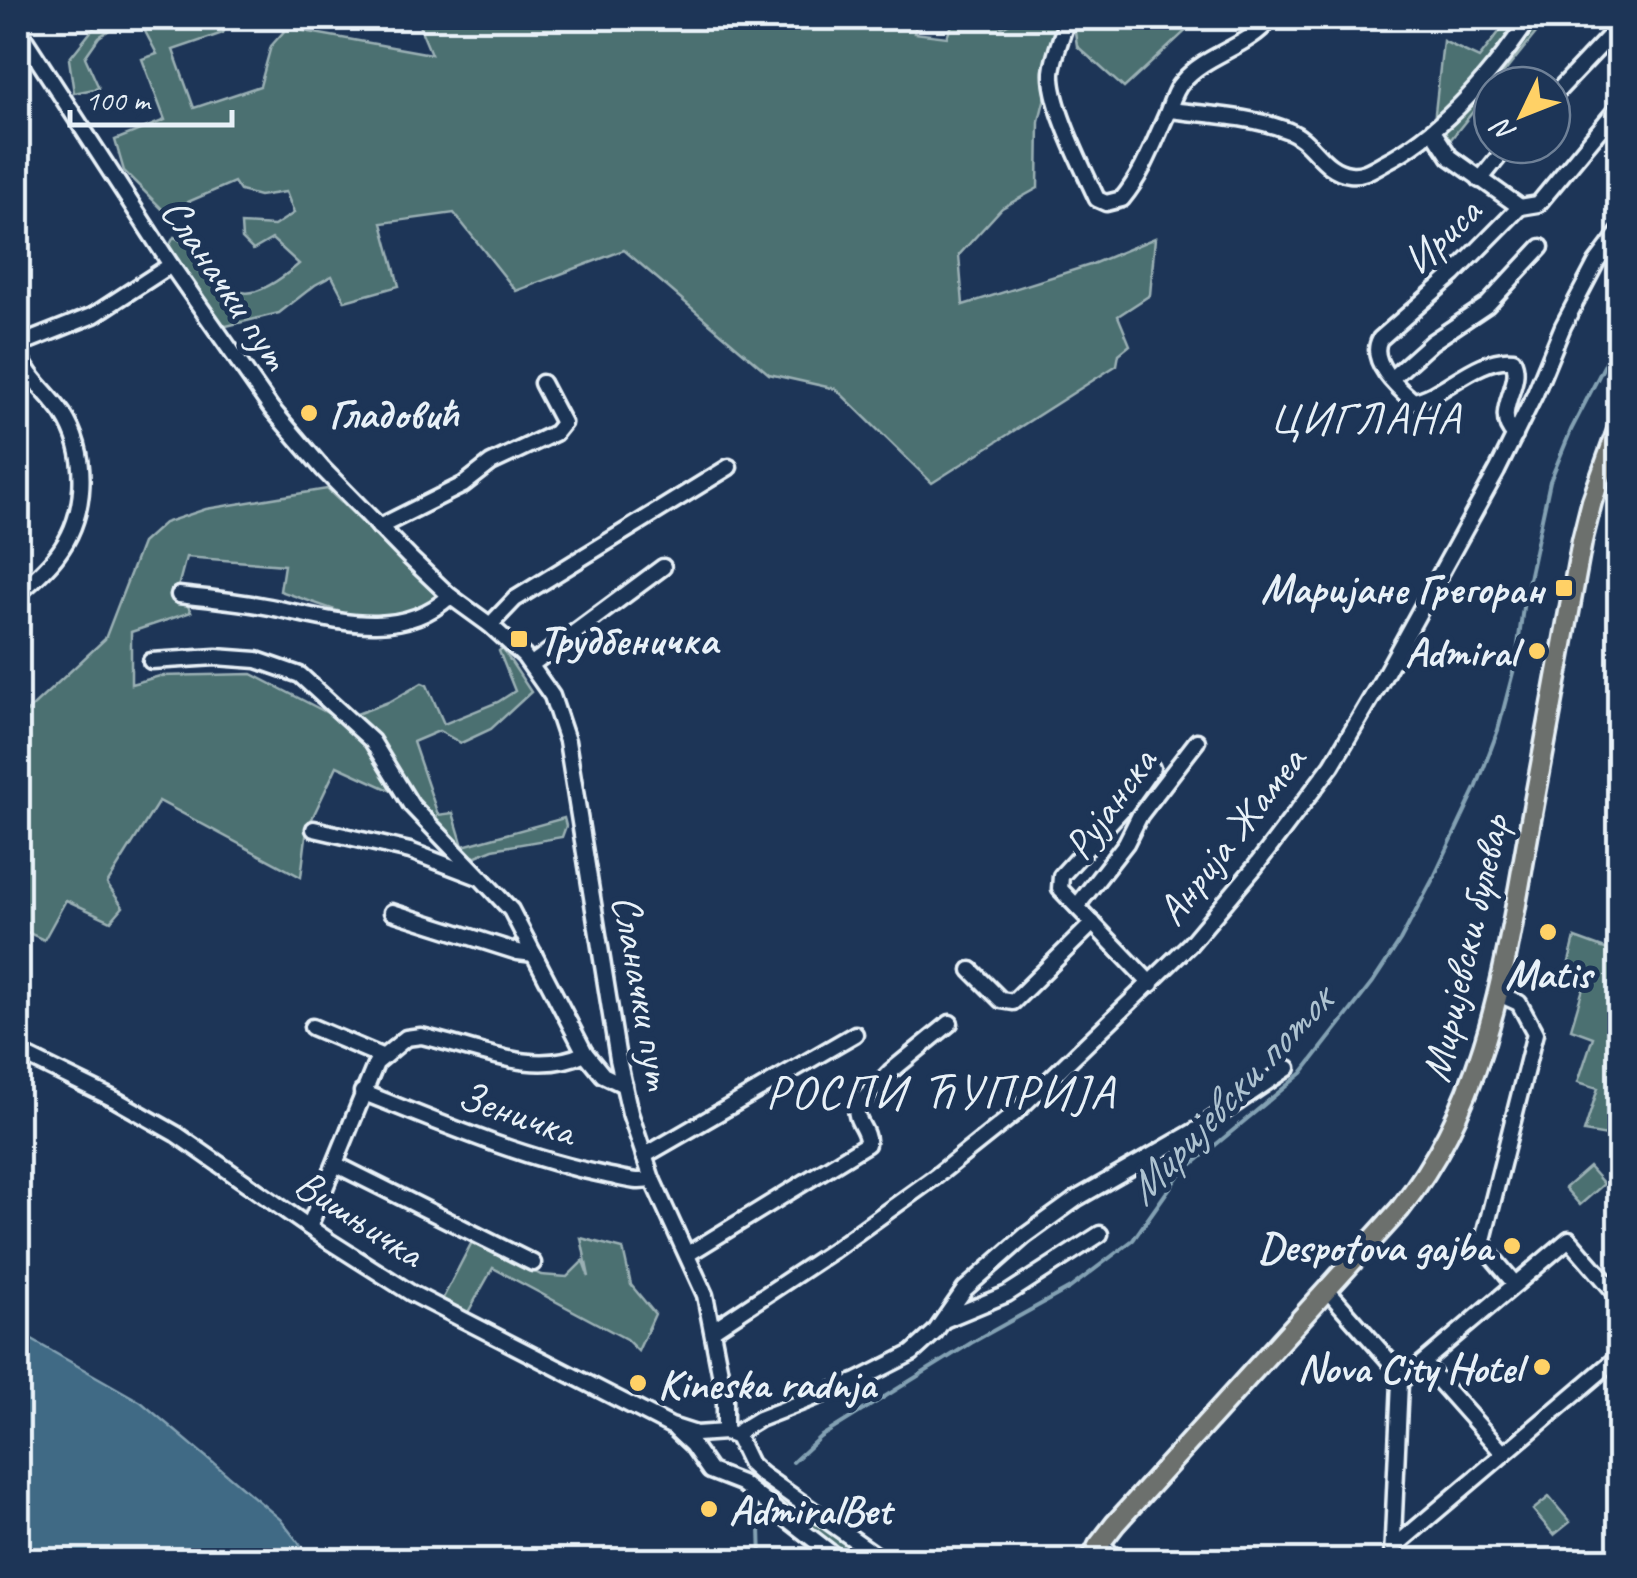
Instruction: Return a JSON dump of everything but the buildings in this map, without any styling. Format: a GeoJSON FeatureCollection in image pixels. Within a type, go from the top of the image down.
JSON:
{"type":"FeatureCollection","features":[{"type":"Feature","properties":{"kind":"main road","name":"Миријевски булевар"},"geometry":{"type":"LineString","coordinates":[[1077,1560],[1096,1550],[1400,1209],[1442,1146],[1474,1079],[1499,994],[1582,541],[1592,500],[1620,423]]}},
{"type":"Feature","properties":{"kind":"street"},"geometry":{"type":"LineString","coordinates":[[1066,18],[1052,69],[1053,87],[1097,199],[1106,203],[1116,202],[1127,193],[1178,86],[1188,75],[1240,46],[1271,18]]}},
{"type":"Feature","properties":{"kind":"street"},"geometry":{"type":"LineString","coordinates":[[1169,110],[1248,120],[1289,130],[1329,166],[1353,175],[1363,174],[1434,132],[1501,58],[1530,18]]}},
{"type":"Feature","properties":{"kind":"street"},"geometry":{"type":"LineString","coordinates":[[1572,76],[1620,24]]}},
{"type":"Feature","properties":{"kind":"street","name":"Сланачки пут"},"geometry":{"type":"LineString","coordinates":[[18,30],[171,266],[278,418],[379,527],[450,596],[490,625],[532,664],[552,696],[562,720],[624,1085],[652,1179],[700,1280],[714,1329],[727,1411],[725,1434]]}},
{"type":"Feature","properties":{"kind":"street"},"geometry":{"type":"LineString","coordinates":[[18,62],[32,52]]}},
{"type":"Feature","properties":{"kind":"street","name":"Ириса"},"geometry":{"type":"LineString","coordinates":[[1392,378],[1375,353],[1380,339],[1454,274],[1520,207],[1538,204],[1620,105]]}},
{"type":"Feature","properties":{"kind":"street"},"geometry":{"type":"LineString","coordinates":[[1434,132],[1450,157],[1520,207]]}},
{"type":"Feature","properties":{"kind":"street"},"geometry":{"type":"LineString","coordinates":[[1480,180],[1492,165]]}},
{"type":"Feature","properties":{"kind":"street","name":"Анрија Жамеа"},"geometry":{"type":"LineString","coordinates":[[714,1329],[832,1252],[1027,1102],[1190,944],[1255,867],[1332,765],[1438,583],[1514,436],[1563,326],[1596,263],[1620,231]]}},
{"type":"Feature","properties":{"kind":"street"},"geometry":{"type":"LineString","coordinates":[[1514,436],[1507,428],[1505,415],[1517,371],[1510,359],[1469,372],[1418,401],[1406,395],[1392,378],[1432,342],[1487,306],[1541,247]]}},
{"type":"Feature","properties":{"kind":"street"},"geometry":{"type":"LineString","coordinates":[[18,594],[57,555],[76,516],[82,471],[71,430],[30,377],[18,348],[94,315],[171,266]]}},
{"type":"Feature","properties":{"kind":"street"},"geometry":{"type":"LineString","coordinates":[[379,527],[463,485],[491,463],[555,433],[563,423],[542,384]]}},
{"type":"Feature","properties":{"kind":"street"},"geometry":{"type":"LineString","coordinates":[[490,625],[514,599],[729,467]]}},
{"type":"Feature","properties":{"kind":"street"},"geometry":{"type":"LineString","coordinates":[[532,664],[663,568]]}},
{"type":"Feature","properties":{"kind":"street"},"geometry":{"type":"LineString","coordinates":[[179,595],[360,625],[394,622],[438,605],[450,596]]}},
{"type":"Feature","properties":{"kind":"street"},"geometry":{"type":"LineString","coordinates":[[151,661],[258,660],[300,676],[372,741],[412,805],[512,910],[585,1053],[603,1075],[624,1085]]}},
{"type":"Feature","properties":{"kind":"street","name":"Рујанска"},"geometry":{"type":"LineString","coordinates":[[1078,906],[1126,843],[1140,815],[1197,742]]}},
{"type":"Feature","properties":{"kind":"street"},"geometry":{"type":"LineString","coordinates":[[1151,984],[1060,889],[1061,876],[1125,806],[1152,768]]}},
{"type":"Feature","properties":{"kind":"street"},"geometry":{"type":"LineString","coordinates":[[314,829],[410,851],[480,878]]}},
{"type":"Feature","properties":{"kind":"street"},"geometry":{"type":"LineString","coordinates":[[392,912],[534,954]]}},
{"type":"Feature","properties":{"kind":"street"},"geometry":{"type":"LineString","coordinates":[[971,970],[1002,1000],[1012,1002],[1094,923]]}},
{"type":"Feature","properties":{"kind":"street"},"geometry":{"type":"LineString","coordinates":[[1499,994],[1519,1003],[1535,1033],[1483,1240],[1488,1252],[1516,1284]]}},
{"type":"Feature","properties":{"kind":"street"},"geometry":{"type":"LineString","coordinates":[[688,1254],[866,1144],[868,1138],[857,1106],[890,1072],[950,1023]]}},
{"type":"Feature","properties":{"kind":"street"},"geometry":{"type":"LineString","coordinates":[[312,1026],[380,1056]]}},
{"type":"Feature","properties":{"kind":"street"},"geometry":{"type":"LineString","coordinates":[[644,1156],[855,1034]]}},
{"type":"Feature","properties":{"kind":"street"},"geometry":{"type":"LineString","coordinates":[[309,1228],[380,1056],[414,1036],[534,1062],[562,1062],[585,1053]]}},
{"type":"Feature","properties":{"kind":"street","name":"Вишњичка"},"geometry":{"type":"LineString","coordinates":[[18,1052],[176,1134],[309,1228],[428,1303],[671,1426],[696,1434],[725,1434]]}},
{"type":"Feature","properties":{"kind":"street"},"geometry":{"type":"LineString","coordinates":[[703,1460],[704,1443],[857,1381],[922,1346],[965,1289],[1054,1214],[1230,1108],[1288,1068]]}},
{"type":"Feature","properties":{"kind":"street","name":"Зеничка"},"geometry":{"type":"LineString","coordinates":[[362,1092],[468,1134],[574,1169],[633,1181],[652,1179]]}},
{"type":"Feature","properties":{"kind":"street"},"geometry":{"type":"LineString","coordinates":[[337,1165],[533,1263]]}},
{"type":"Feature","properties":{"kind":"street"},"geometry":{"type":"LineString","coordinates":[[943,1320],[1008,1294],[1100,1234]]}},
{"type":"Feature","properties":{"kind":"street"},"geometry":{"type":"LineString","coordinates":[[1400,1382],[1568,1239],[1620,1298]]}},
{"type":"Feature","properties":{"kind":"street"},"geometry":{"type":"LineString","coordinates":[[1327,1290],[1392,1365],[1400,1382],[1392,1554]]}},
{"type":"Feature","properties":{"kind":"street"},"geometry":{"type":"LineString","coordinates":[[1392,1554],[1502,1453],[1620,1355]]}},
{"type":"Feature","properties":{"kind":"street"},"geometry":{"type":"LineString","coordinates":[[1423,1362],[1502,1453]]}},
{"type":"Feature","properties":{"kind":"street","name":"Вишњичка"},"geometry":{"type":"LineString","coordinates":[[671,1426],[685,1437],[710,1471],[741,1483],[840,1560]]}},
{"type":"Feature","properties":{"kind":"street"},"geometry":{"type":"LineString","coordinates":[[725,1434],[760,1474],[883,1560]]}},
{"type":"Feature","properties":{"kind":"street"},"geometry":{"type":"LineString","coordinates":[[721,1475],[738,1470],[745,1453]]}},
{"type":"Feature","properties":{"kind":"street"},"geometry":{"type":"LineString","coordinates":[[1096,1550],[1128,1560]]}},
{"type":"Feature","properties":{"kind":"green space"},"geometry":{"type":"Polygon","coordinates":[[[127,18],[99,37],[85,57],[99,88],[74,93],[69,59],[101,19],[127,18]]]}},
{"type":"Feature","properties":{"kind":"green space"},"geometry":{"type":"Polygon","coordinates":[[[138,18],[161,18],[164,23],[189,18],[237,18],[227,23],[223,33],[173,50],[194,108],[260,86],[271,46],[287,28],[431,54],[416,18],[918,18],[914,33],[947,37],[955,18],[988,18],[1002,27],[1019,18],[1065,18],[1039,121],[1038,188],[1002,208],[959,255],[963,305],[1090,265],[1155,238],[1150,295],[1118,316],[1130,345],[1119,354],[1117,365],[932,483],[836,389],[769,374],[624,250],[516,291],[454,213],[382,223],[399,286],[345,301],[332,276],[279,313],[214,329],[164,256],[174,237],[193,248],[229,285],[240,292],[254,292],[299,264],[272,239],[253,250],[242,239],[241,224],[274,226],[294,213],[286,192],[259,196],[240,191],[234,182],[165,212],[124,171],[115,140],[165,120],[142,59],[157,54],[138,18]]]}},
{"type":"Feature","properties":{"kind":"green space"},"geometry":{"type":"Polygon","coordinates":[[[1073,18],[1209,18],[1194,23],[1124,88],[1077,46],[1073,18]]]}},
{"type":"Feature","properties":{"kind":"green space"},"geometry":{"type":"Polygon","coordinates":[[[1510,18],[1548,18],[1510,65],[1472,65],[1472,113],[1443,149],[1433,131],[1443,41],[1479,58],[1510,18]]]}},
{"type":"Feature","properties":{"kind":"green space"},"geometry":{"type":"Polygon","coordinates":[[[327,489],[445,600],[378,625],[280,591],[284,565],[186,557],[178,587],[191,612],[131,632],[131,684],[160,676],[252,674],[341,720],[391,701],[422,683],[427,685],[444,724],[515,691],[499,651],[502,648],[531,692],[491,729],[461,743],[439,731],[413,742],[438,815],[453,813],[463,846],[564,818],[562,837],[493,849],[469,859],[414,801],[337,766],[307,829],[301,877],[159,801],[107,884],[123,907],[111,921],[66,900],[44,940],[18,928],[18,720],[105,639],[142,543],[164,523],[206,509],[327,489]]]}},
{"type":"Feature","properties":{"kind":"green space"},"geometry":{"type":"Polygon","coordinates":[[[1575,938],[1619,954],[1619,1124],[1607,1136],[1584,1132],[1598,1088],[1578,1082],[1593,1037],[1571,1029],[1584,985],[1565,978],[1575,938]]]}},
{"type":"Feature","properties":{"kind":"green space"},"geometry":{"type":"Polygon","coordinates":[[[1589,1167],[1604,1184],[1580,1205],[1565,1188],[1589,1167]]]}},
{"type":"Feature","properties":{"kind":"green space"},"geometry":{"type":"Polygon","coordinates":[[[581,1238],[623,1249],[631,1285],[655,1314],[638,1351],[626,1339],[493,1268],[467,1314],[442,1300],[473,1240],[541,1275],[567,1277],[583,1261],[589,1277],[581,1238]]]}},
{"type":"Feature","properties":{"kind":"green space"},"geometry":{"type":"Polygon","coordinates":[[[748,1473],[868,1560],[841,1550],[806,1526],[745,1478],[748,1473]]]}},
{"type":"Feature","properties":{"kind":"green space"},"geometry":{"type":"Polygon","coordinates":[[[1549,1497],[1570,1522],[1554,1535],[1533,1510],[1549,1497]]]}},
{"type":"Feature","properties":{"kind":"water"},"geometry":{"type":"Polygon","coordinates":[[[18,1332],[141,1402],[280,1519],[312,1560],[18,1560],[18,1332]]]}},
{"type":"Feature","properties":{"kind":"waterway","name":"Миријевски поток"},"geometry":{"type":"LineString","coordinates":[[793,1462],[820,1437],[971,1343],[1070,1288],[1133,1240],[1178,1176],[1302,1073],[1373,982],[1434,877],[1477,786],[1498,730],[1516,661],[1523,607],[1550,481],[1571,430],[1620,335]]}},
{"type":"Feature","properties":{"kind":"waterway","name":"Миријевски поток"},"geometry":{"type":"LineString","coordinates":[[760,1528],[761,1560]]}},
{"type":"Feature","properties":{"kind":"place","name":"Гладовић"},"geometry":{"type":"Point","coordinates":[309,413]}},
{"type":"Feature","properties":{"kind":"place","name":"Маријане Грегоран"},"geometry":{"type":"Point","coordinates":[1564,588]}},
{"type":"Feature","properties":{"kind":"place","name":"Трудбеничка"},"geometry":{"type":"Point","coordinates":[519,639]}},
{"type":"Feature","properties":{"kind":"place","name":"Admiral"},"geometry":{"type":"Point","coordinates":[1537,651]}},
{"type":"Feature","properties":{"kind":"place","name":"Matis"},"geometry":{"type":"Point","coordinates":[1548,932]}},
{"type":"Feature","properties":{"kind":"place","name":"Despotova gajba"},"geometry":{"type":"Point","coordinates":[1512,1246]}},
{"type":"Feature","properties":{"kind":"place","name":"Nova City Hotel"},"geometry":{"type":"Point","coordinates":[1542,1367]}},
{"type":"Feature","properties":{"kind":"place","name":"Kineska radnja"},"geometry":{"type":"Point","coordinates":[638,1383]}},
{"type":"Feature","properties":{"kind":"place","name":"AdmiralBet"},"geometry":{"type":"Point","coordinates":[709,1509]}},
{"type":"Feature","properties":{"kind":"district","name":"ЦИГЛАНА"},"geometry":{"type":"Point","coordinates":[1366,417]}},
{"type":"Feature","properties":{"kind":"district","name":"РОСПИ ЋУПРИЈА"},"geometry":{"type":"Point","coordinates":[941,1091]}}]}
